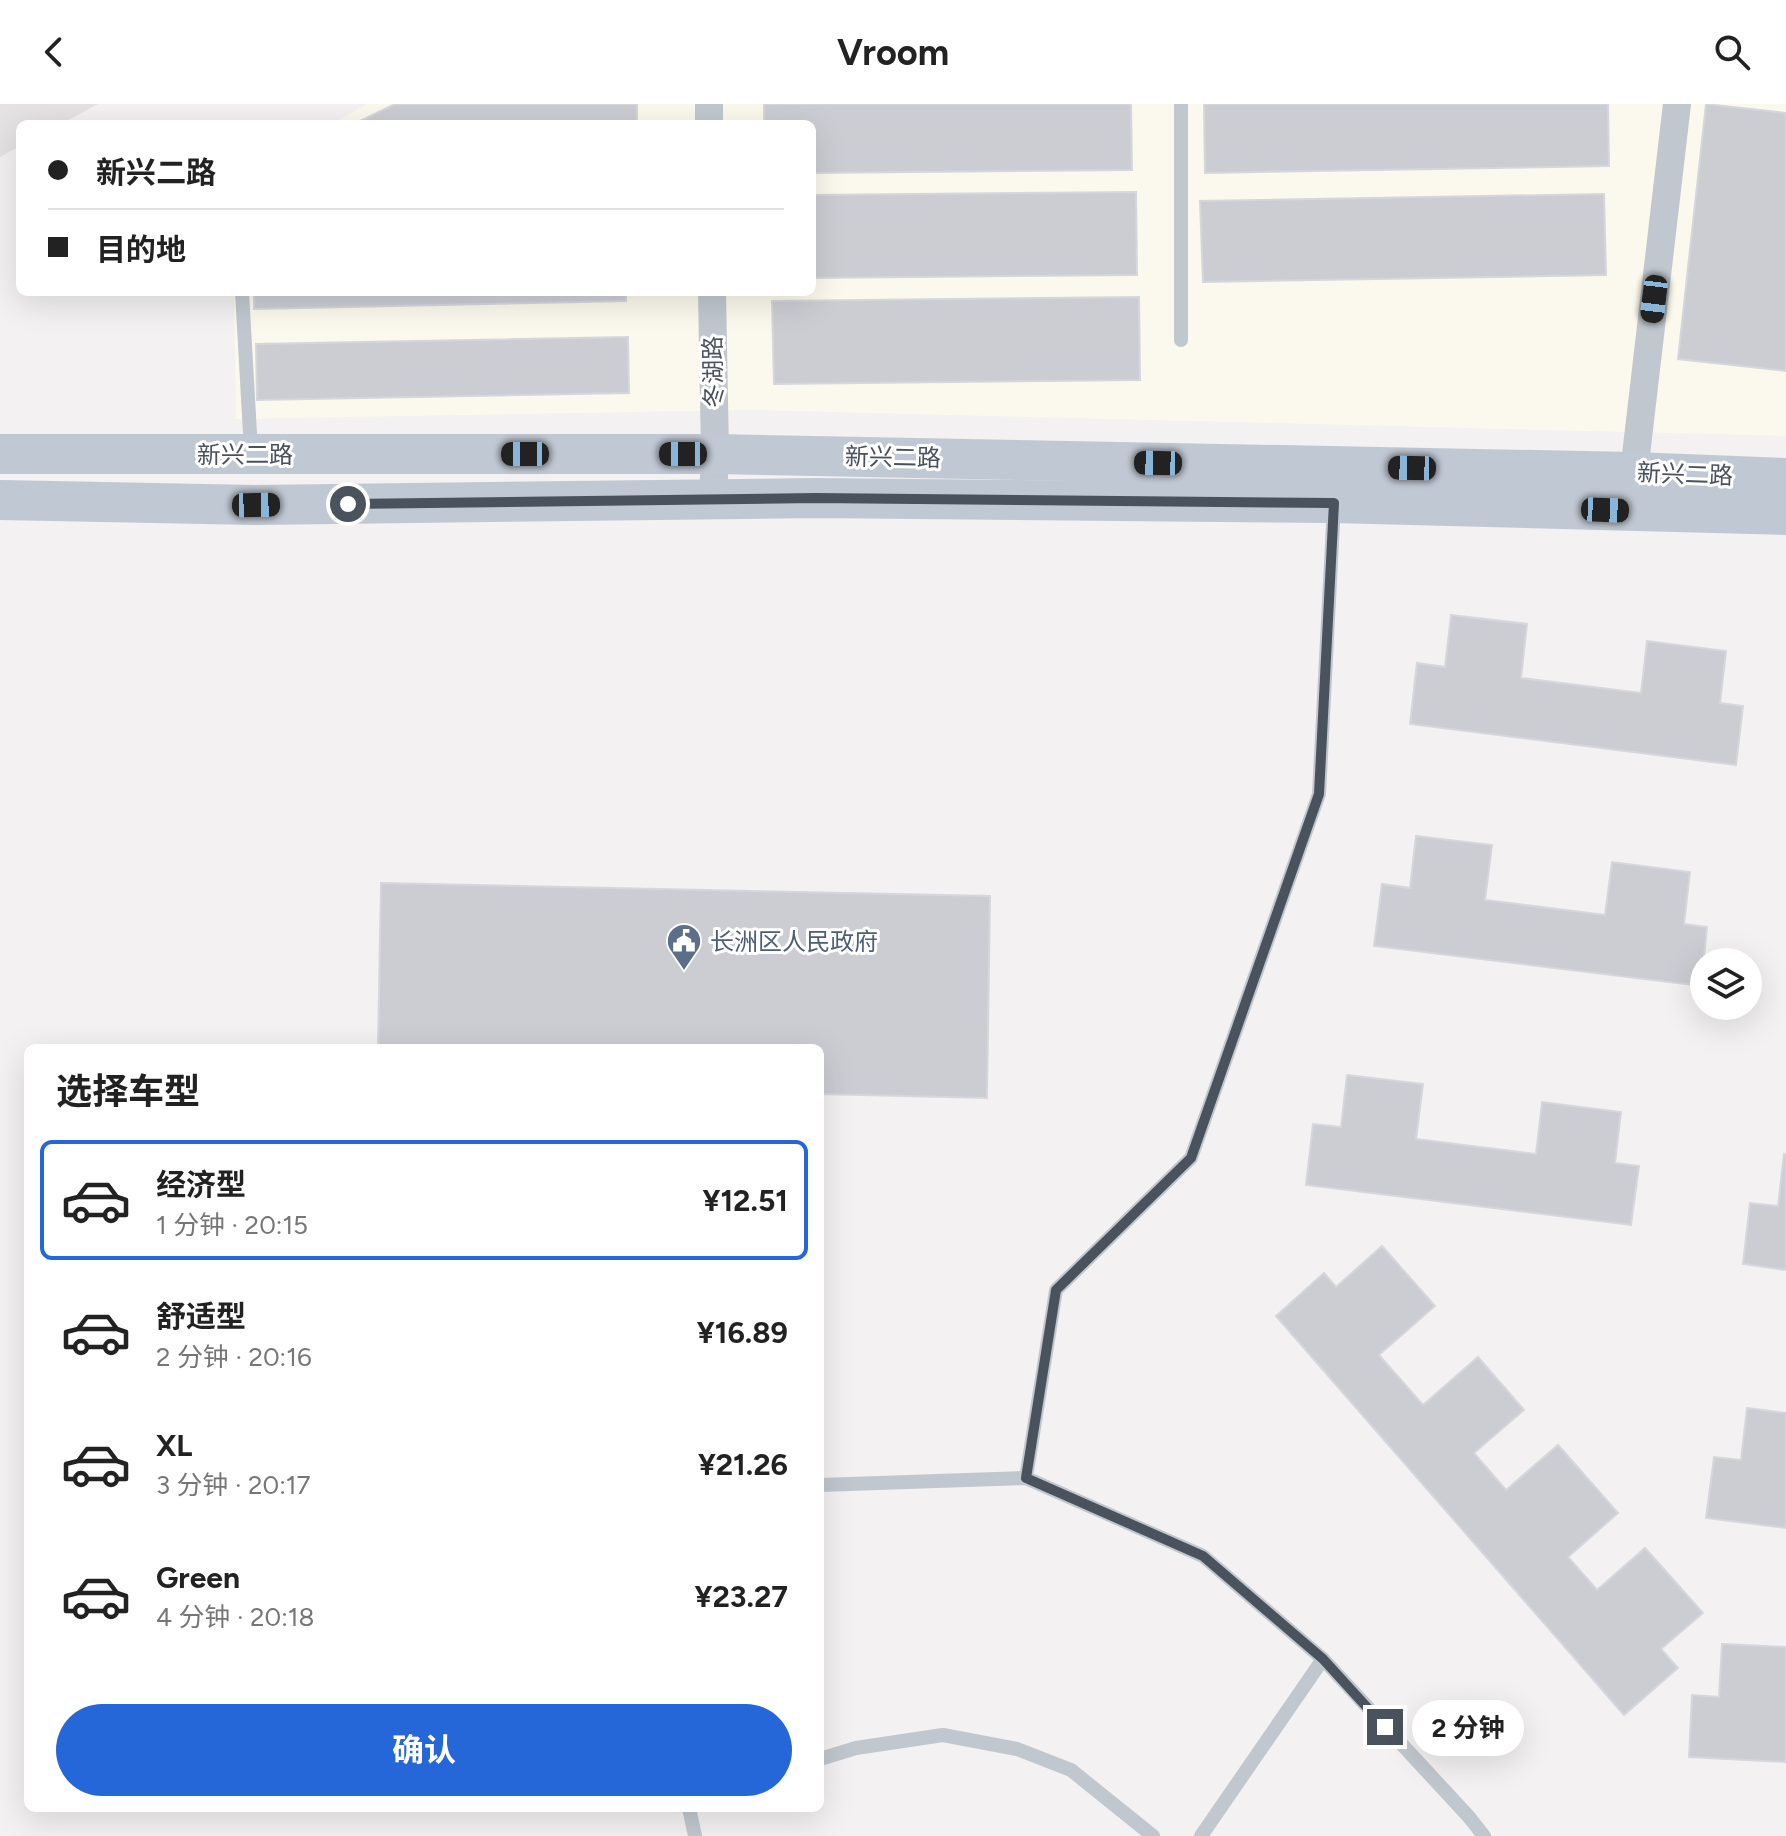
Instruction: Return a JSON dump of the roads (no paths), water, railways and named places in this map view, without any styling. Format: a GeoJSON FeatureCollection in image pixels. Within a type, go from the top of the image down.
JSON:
{"type":"FeatureCollection","features":[{"type":"Feature","properties":{"kind":"main road","name":"新兴二路"},"geometry":{"type":"LineString","coordinates":[[0,454],[715,454],[1634,472],[1786,478]]}},
{"type":"Feature","properties":{"kind":"main road","name":"新兴二路"},"geometry":{"type":"LineString","coordinates":[[0,500],[256,505],[815,498],[1334,503],[1786,515]]}},
{"type":"Feature","properties":{"kind":"street"},"geometry":{"type":"LineString","coordinates":[[1634,472],[1677,104]]}},
{"type":"Feature","properties":{"kind":"street","name":"冬湖路"},"geometry":{"type":"LineString","coordinates":[[712,296],[713,500]]}},
{"type":"Feature","properties":{"kind":"lane"},"geometry":{"type":"LineString","coordinates":[[1181,104],[1181,340]]}},
{"type":"Feature","properties":{"kind":"lane"},"geometry":{"type":"LineString","coordinates":[[242,296],[251,454]]}},
{"type":"Feature","properties":{"kind":"lane"},"geometry":{"type":"LineString","coordinates":[[1026,1478],[1056,1290],[1191,1158],[1319,794],[1334,503]]}},
{"type":"Feature","properties":{"kind":"lane"},"geometry":{"type":"LineString","coordinates":[[824,1485],[1026,1478],[1203,1556],[1323,1659],[1484,1836]]}},
{"type":"Feature","properties":{"kind":"lane"},"geometry":{"type":"LineString","coordinates":[[1201,1836],[1323,1659]]}},
{"type":"Feature","properties":{"kind":"lane"},"geometry":{"type":"LineString","coordinates":[[824,1758],[856,1748],[943,1735],[1017,1749],[1071,1770],[1153,1836]]}},
{"type":"Feature","properties":{"kind":"lane"},"geometry":{"type":"LineString","coordinates":[[690,1812],[695,1836]]}},
{"type":"Feature","properties":{"kind":"place","name":"长洲区人民政府"},"geometry":{"type":"Point","coordinates":[684,972]}}]}
